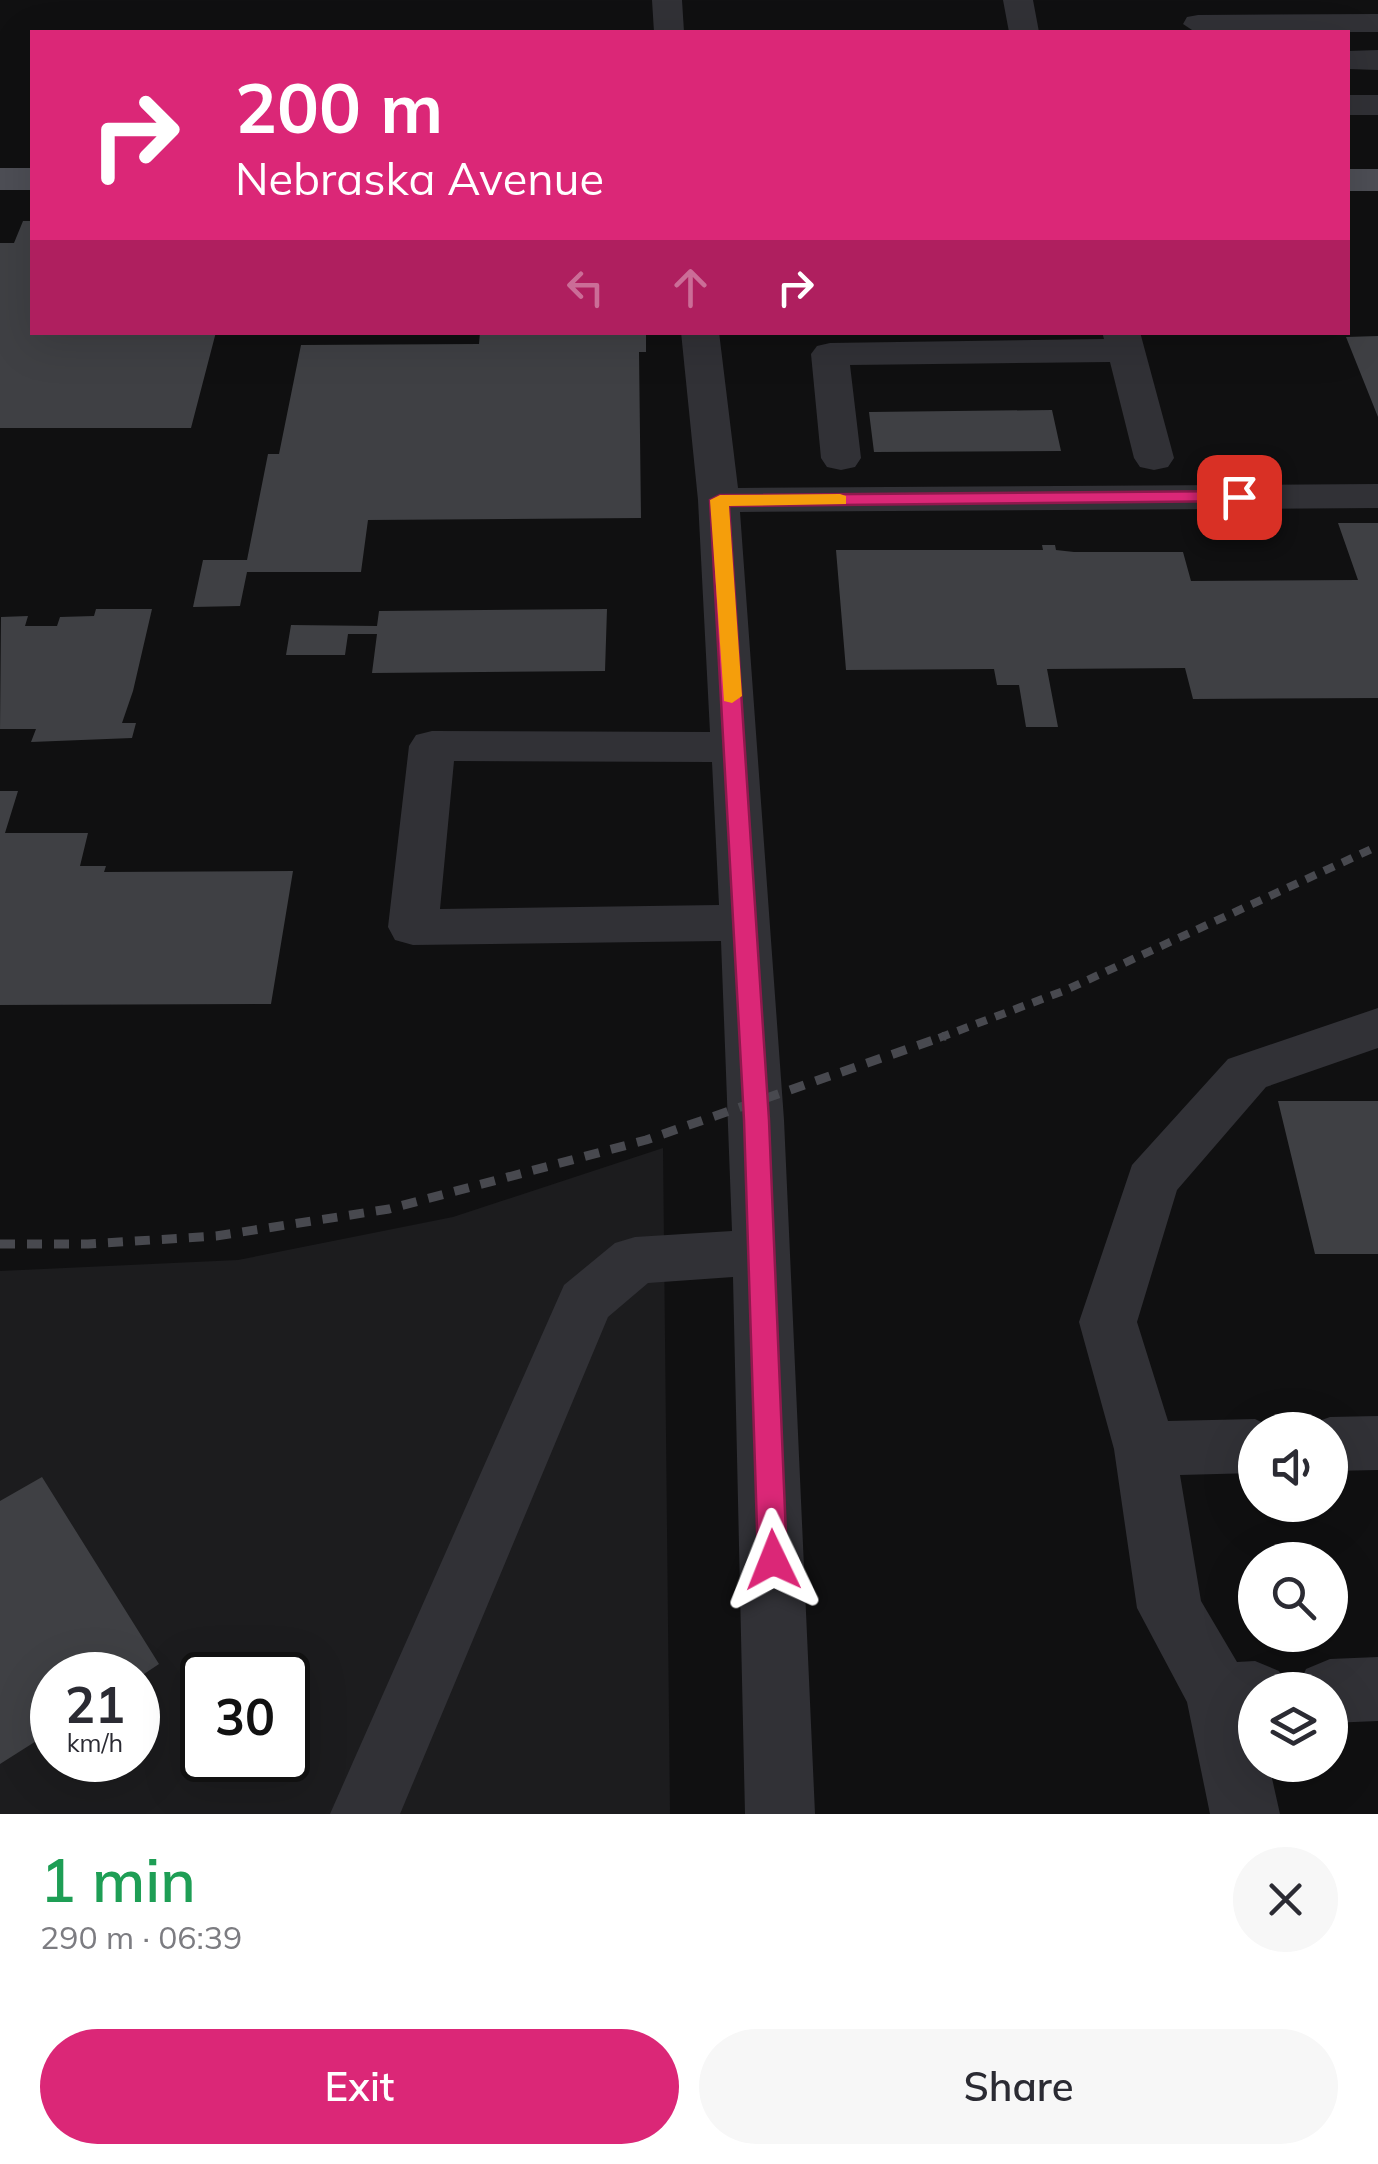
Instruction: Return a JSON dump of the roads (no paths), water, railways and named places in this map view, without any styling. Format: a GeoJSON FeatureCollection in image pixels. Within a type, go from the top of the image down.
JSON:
{"type":"FeatureCollection","features":[{"type":"Feature","properties":{"kind":"main road"},"geometry":{"type":"LineString","coordinates":[[0,179],[30,179]]}},
{"type":"Feature","properties":{"kind":"main road"},"geometry":{"type":"LineString","coordinates":[[1350,180],[1378,180]]}},
{"type":"Feature","properties":{"kind":"street"},"geometry":{"type":"LineString","coordinates":[[666,0],[669,30]]}},
{"type":"Feature","properties":{"kind":"street"},"geometry":{"type":"LineString","coordinates":[[1018,0],[1024,30]]}},
{"type":"Feature","properties":{"kind":"street"},"geometry":{"type":"LineString","coordinates":[[1195,14],[1225,0]]}},
{"type":"Feature","properties":{"kind":"street"},"geometry":{"type":"LineString","coordinates":[[1195,14],[1378,22]]}},
{"type":"Feature","properties":{"kind":"street"},"geometry":{"type":"LineString","coordinates":[[1350,60],[1378,60]]}},
{"type":"Feature","properties":{"kind":"street"},"geometry":{"type":"LineString","coordinates":[[1350,85],[1378,85]]}},
{"type":"Feature","properties":{"kind":"street"},"geometry":{"type":"LineString","coordinates":[[1350,105],[1378,104]]}},
{"type":"Feature","properties":{"kind":"street"},"geometry":{"type":"LineString","coordinates":[[1350,134],[1378,134]]}},
{"type":"Feature","properties":{"kind":"street"},"geometry":{"type":"LineString","coordinates":[[700,335],[720,500],[745,923],[762,1252],[780,1814]]}},
{"type":"Feature","properties":{"kind":"street"},"geometry":{"type":"LineString","coordinates":[[841,458],[830,354],[1124,341],[1154,458]]}},
{"type":"Feature","properties":{"kind":"street"},"geometry":{"type":"LineString","coordinates":[[720,500],[1378,496]]}},
{"type":"Feature","properties":{"kind":"street"},"geometry":{"type":"LineString","coordinates":[[734,746],[432,746],[413,927],[745,923]]}},
{"type":"Feature","properties":{"kind":"street"},"geometry":{"type":"LineString","coordinates":[[1244,1814],[1237,1694],[1170,1608],[1145,1450],[1108,1322],[1152,1181],[1247,1072],[1378,1028]]}},
{"type":"Feature","properties":{"kind":"street"},"geometry":{"type":"LineString","coordinates":[[365,1814],[585,1302],[635,1260],[762,1252]]}},
{"type":"Feature","properties":{"kind":"street"},"geometry":{"type":"LineString","coordinates":[[1348,1444],[1378,1443]]}},
{"type":"Feature","properties":{"kind":"street"},"geometry":{"type":"LineString","coordinates":[[1145,1450],[1238,1447]]}},
{"type":"Feature","properties":{"kind":"street"},"geometry":{"type":"LineString","coordinates":[[1348,1690],[1378,1689]]}},
{"type":"Feature","properties":{"kind":"railway"},"geometry":{"type":"LineString","coordinates":[[939,1038],[1066,990],[1378,846]]}},
{"type":"Feature","properties":{"kind":"railway"},"geometry":{"type":"LineString","coordinates":[[0,1244],[88,1244],[216,1236],[389,1209],[646,1140],[945,1036]]}}]}
